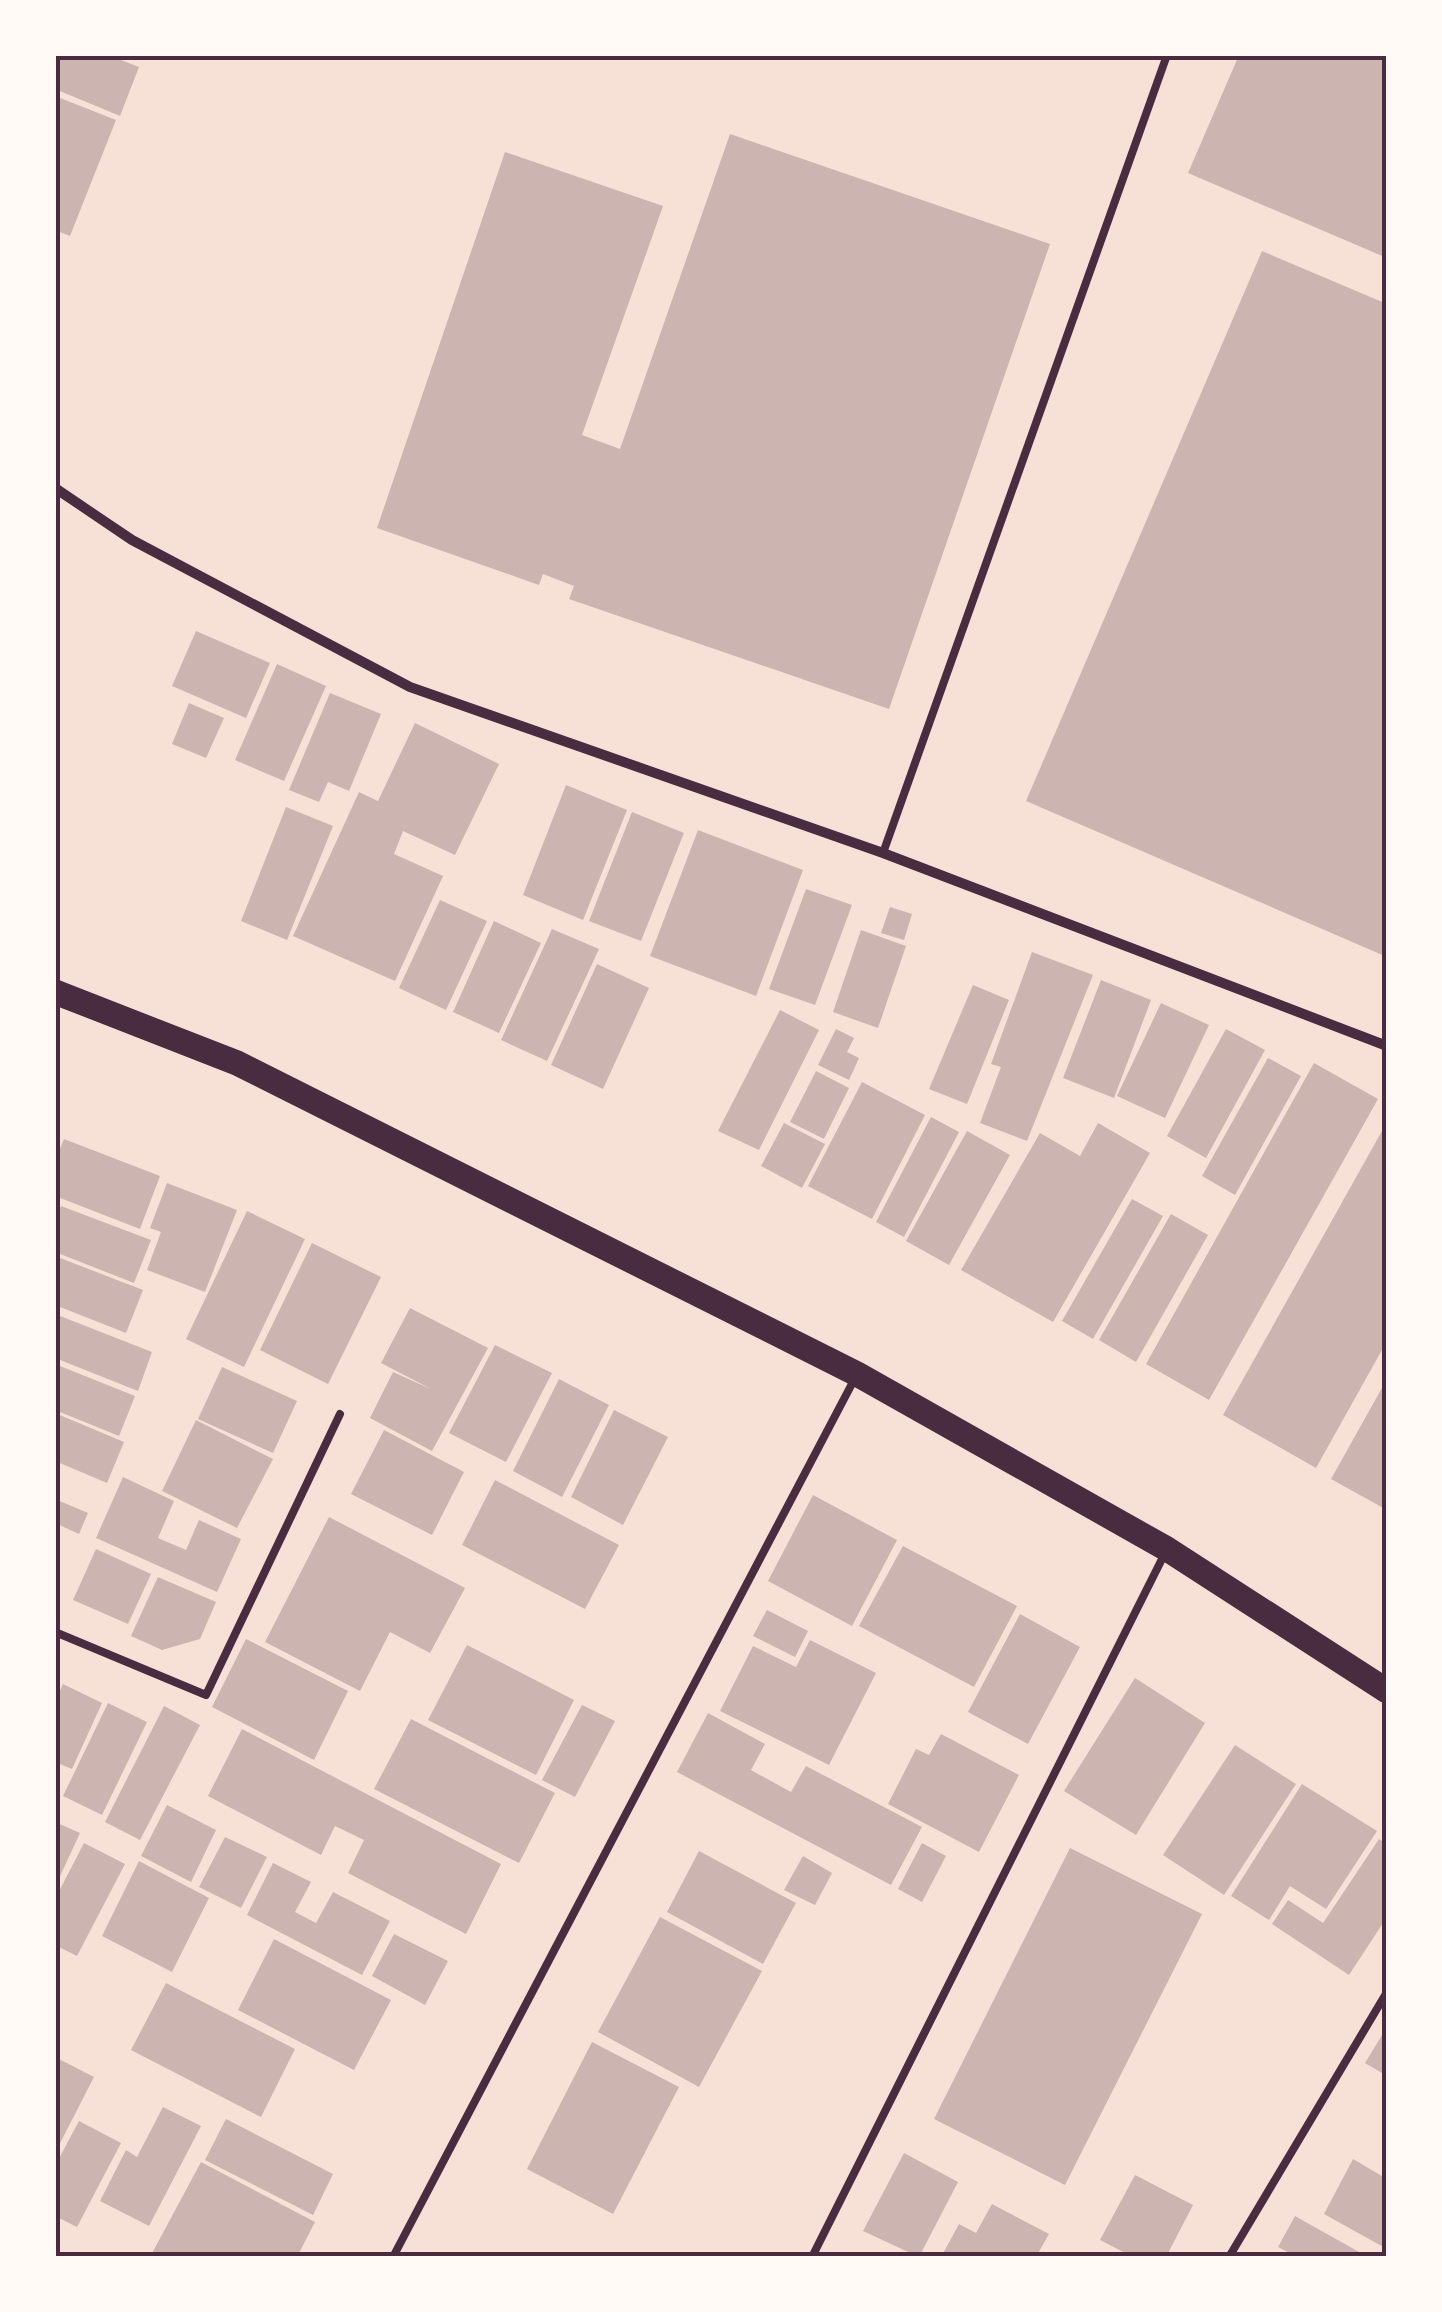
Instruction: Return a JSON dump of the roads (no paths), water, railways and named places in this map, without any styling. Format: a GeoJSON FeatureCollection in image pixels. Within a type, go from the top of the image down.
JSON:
{"type":"FeatureCollection","features":[{"type":"Feature","properties":{"kind":"main road"},"geometry":{"type":"LineString","coordinates":[[55,992],[237,1063],[858,1374],[1167,1550],[1387,1690]]}},
{"type":"Feature","properties":{"kind":"street"},"geometry":{"type":"LineString","coordinates":[[55,488],[132,540],[410,688],[883,853],[1387,1046]]}},
{"type":"Feature","properties":{"kind":"lane"},"geometry":{"type":"LineString","coordinates":[[883,853],[1168,55]]}},
{"type":"Feature","properties":{"kind":"lane"},"geometry":{"type":"LineString","coordinates":[[392,2257],[858,1374]]}},
{"type":"Feature","properties":{"kind":"lane"},"geometry":{"type":"LineString","coordinates":[[55,1632],[206,1695],[340,1414]]}},
{"type":"Feature","properties":{"kind":"lane"},"geometry":{"type":"LineString","coordinates":[[812,2257],[1167,1550]]}},
{"type":"Feature","properties":{"kind":"lane"},"geometry":{"type":"LineString","coordinates":[[1229,2257],[1387,1992]]}}]}
